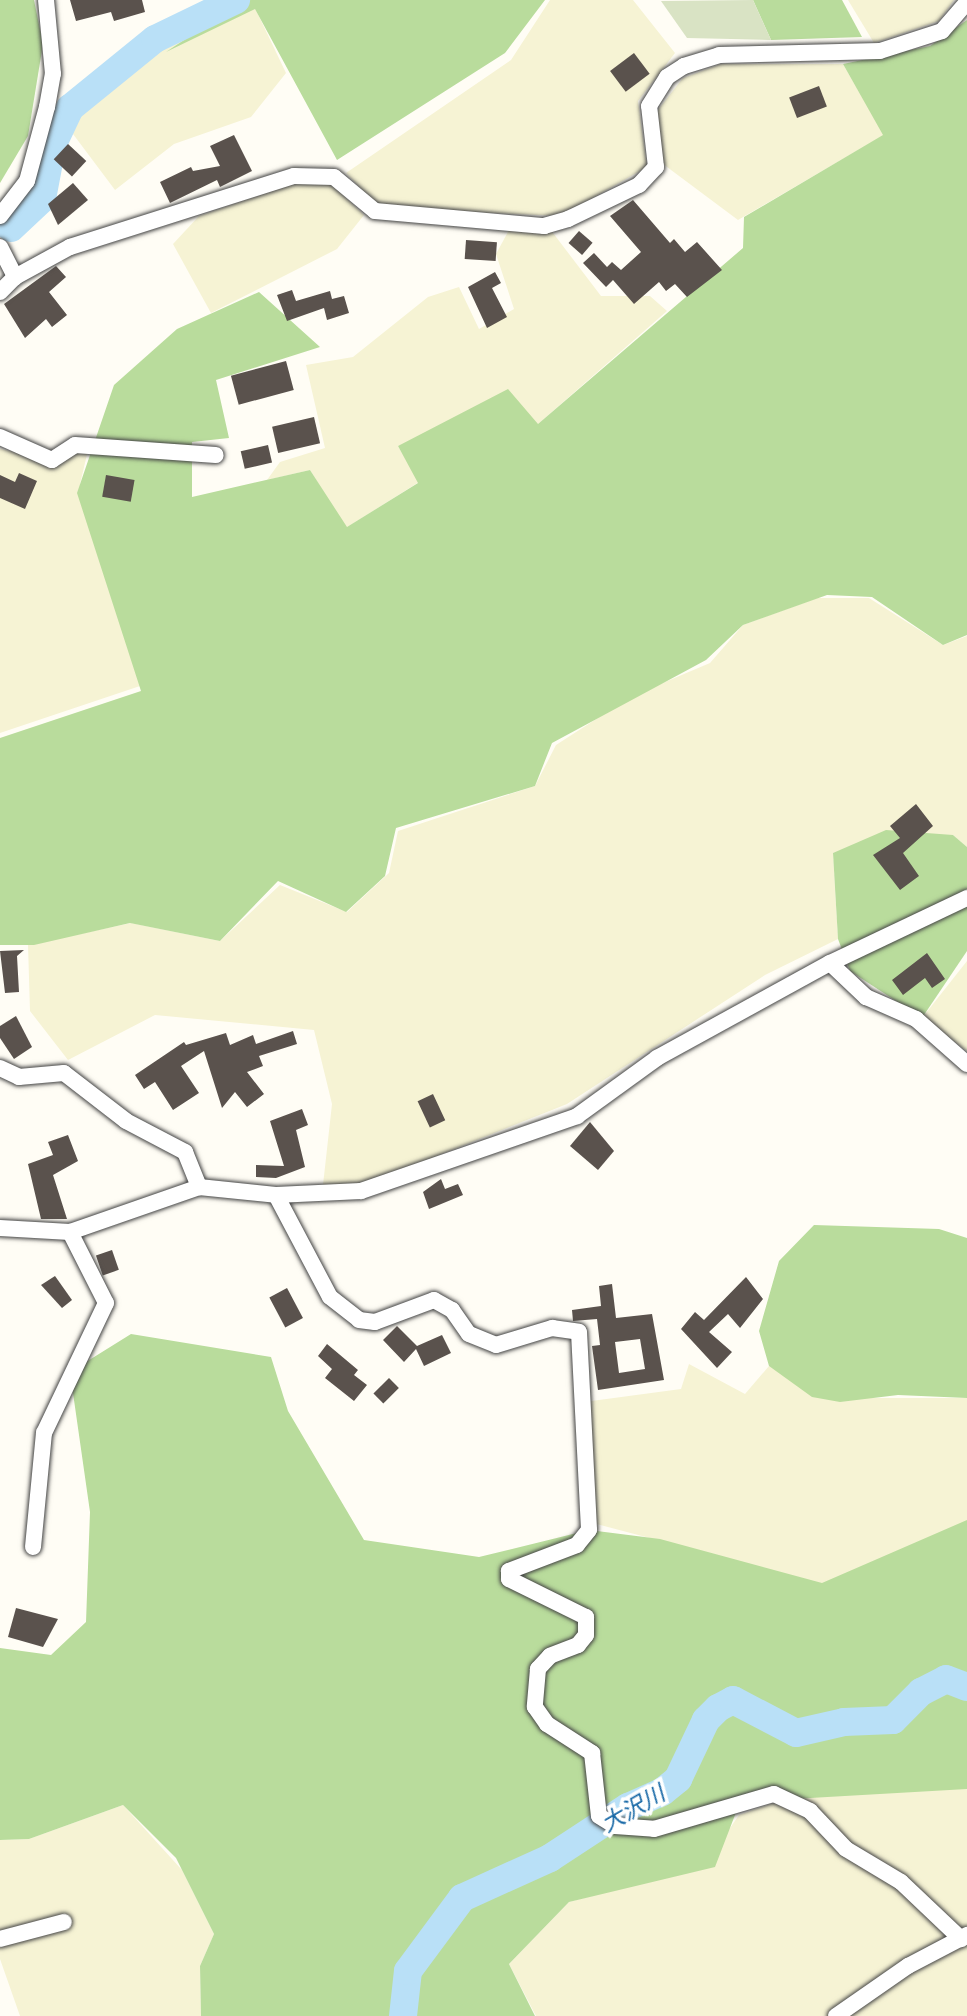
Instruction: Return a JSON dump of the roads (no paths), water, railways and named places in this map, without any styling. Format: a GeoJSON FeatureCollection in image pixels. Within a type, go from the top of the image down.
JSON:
{"type":"FeatureCollection","features":[{"type":"Feature","properties":{"kind":"street"},"geometry":{"type":"LineString","coordinates":[[0,216],[27,180],[47,107],[53,74],[46,0]]}},
{"type":"Feature","properties":{"kind":"street"},"geometry":{"type":"LineString","coordinates":[[0,292],[15,277],[70,247],[294,176],[334,177],[375,211],[544,226],[621,195],[650,174],[656,167],[647,125],[652,94],[684,66],[719,55],[880,51],[942,31],[967,2]]}},
{"type":"Feature","properties":{"kind":"street"},"geometry":{"type":"LineString","coordinates":[[0,247],[15,277]]}},
{"type":"Feature","properties":{"kind":"street"},"geometry":{"type":"LineString","coordinates":[[0,437],[52,460],[75,445],[216,455]]}},
{"type":"Feature","properties":{"kind":"street"},"geometry":{"type":"LineString","coordinates":[[0,1228],[70,1232],[199,1187],[276,1195],[361,1191],[577,1116],[657,1058],[830,963],[967,898]]}},
{"type":"Feature","properties":{"kind":"street"},"geometry":{"type":"LineString","coordinates":[[830,963],[866,997],[916,1019],[967,1064]]}},
{"type":"Feature","properties":{"kind":"street"},"geometry":{"type":"LineString","coordinates":[[0,1068],[19,1077],[64,1073],[126,1121],[185,1152],[199,1187]]}},
{"type":"Feature","properties":{"kind":"street"},"geometry":{"type":"LineString","coordinates":[[276,1195],[330,1297],[359,1320],[375,1322],[434,1300],[452,1310],[468,1334],[496,1345],[552,1328],[579,1332],[589,1530],[577,1545],[509,1572],[509,1579],[586,1617],[586,1635],[578,1645],[550,1656],[538,1669],[536,1707],[547,1724],[592,1753],[599,1816],[615,1826],[654,1829],[774,1794],[810,1811],[846,1849],[901,1882],[964,1937],[908,1966],[836,2016]]}},
{"type":"Feature","properties":{"kind":"street"},"geometry":{"type":"LineString","coordinates":[[33,1547],[44,1433],[106,1303],[70,1232]]}},
{"type":"Feature","properties":{"kind":"street"},"geometry":{"type":"LineString","coordinates":[[0,1939],[64,1922]]}},
{"type":"Feature","properties":{"kind":"waterway"},"geometry":{"type":"LineString","coordinates":[[11,228],[42,199],[52,146],[70,108],[155,39],[236,0]]}},
{"type":"Feature","properties":{"kind":"waterway","name":"大沢川"},"geometry":{"type":"LineString","coordinates":[[403,2016],[408,1971],[462,1898],[550,1858],[628,1807],[662,1792],[678,1779],[706,1720],[718,1708],[733,1700],[796,1733],[844,1722],[893,1720],[921,1692],[946,1679],[967,1687]]}}]}
